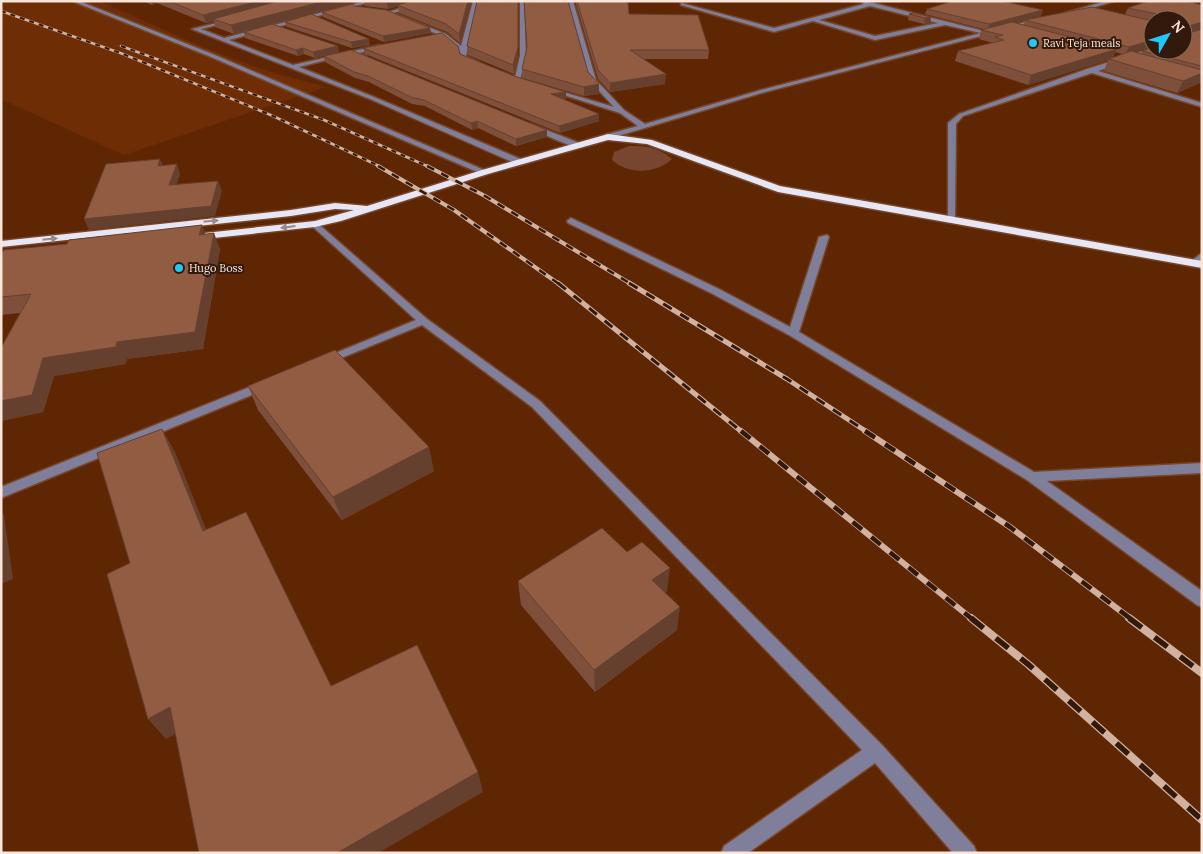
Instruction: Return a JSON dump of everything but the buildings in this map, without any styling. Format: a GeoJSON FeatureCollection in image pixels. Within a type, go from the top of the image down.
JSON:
{"type":"FeatureCollection","features":[{"type":"Feature","properties":{"kind":"highway"},"geometry":{"type":"LineString","coordinates":[[188,238],[315,224],[608,137],[649,142],[778,189],[1197,264]]}},
{"type":"Feature","properties":{"kind":"highway"},"geometry":{"type":"LineString","coordinates":[[1,244],[291,213],[334,206],[369,208]]}},
{"type":"Feature","properties":{"kind":"street"},"geometry":{"type":"LineString","coordinates":[[74,1],[213,56],[485,172]]}},
{"type":"Feature","properties":{"kind":"street"},"geometry":{"type":"LineString","coordinates":[[223,40],[372,1]]}},
{"type":"Feature","properties":{"kind":"street"},"geometry":{"type":"LineString","coordinates":[[388,13],[432,1]]}},
{"type":"Feature","properties":{"kind":"street"},"geometry":{"type":"LineString","coordinates":[[476,1],[463,50],[463,57],[481,65]]}},
{"type":"Feature","properties":{"kind":"street"},"geometry":{"type":"LineString","coordinates":[[517,80],[523,56],[522,1]]}},
{"type":"Feature","properties":{"kind":"street"},"geometry":{"type":"LineString","coordinates":[[570,1],[593,82],[622,111],[642,125]]}},
{"type":"Feature","properties":{"kind":"street"},"geometry":{"type":"LineString","coordinates":[[859,1],[988,34]]}},
{"type":"Feature","properties":{"kind":"street"},"geometry":{"type":"LineString","coordinates":[[1055,16],[1102,2],[1113,1]]}},
{"type":"Feature","properties":{"kind":"street"},"geometry":{"type":"LineString","coordinates":[[84,6],[98,3]]}},
{"type":"Feature","properties":{"kind":"street"},"geometry":{"type":"LineString","coordinates":[[683,4],[766,29],[780,29],[871,4]]}},
{"type":"Feature","properties":{"kind":"street"},"geometry":{"type":"LineString","coordinates":[[352,7],[370,10]]}},
{"type":"Feature","properties":{"kind":"street"},"geometry":{"type":"LineString","coordinates":[[1082,9],[1100,13]]}},
{"type":"Feature","properties":{"kind":"street"},"geometry":{"type":"LineString","coordinates":[[379,11],[444,35],[463,50]]}},
{"type":"Feature","properties":{"kind":"street"},"geometry":{"type":"LineString","coordinates":[[313,17],[322,21]]}},
{"type":"Feature","properties":{"kind":"street"},"geometry":{"type":"LineString","coordinates":[[241,18],[195,30],[293,66],[520,162]]}},
{"type":"Feature","properties":{"kind":"street"},"geometry":{"type":"LineString","coordinates":[[608,137],[642,125],[781,86],[1046,19]]}},
{"type":"Feature","properties":{"kind":"street"},"geometry":{"type":"LineString","coordinates":[[814,20],[875,38],[946,23]]}},
{"type":"Feature","properties":{"kind":"street"},"geometry":{"type":"LineString","coordinates":[[275,27],[283,30]]}},
{"type":"Feature","properties":{"kind":"street"},"geometry":{"type":"LineString","coordinates":[[1010,28],[1028,33]]}},
{"type":"Feature","properties":{"kind":"street"},"geometry":{"type":"LineString","coordinates":[[428,38],[444,35]]}},
{"type":"Feature","properties":{"kind":"street"},"geometry":{"type":"LineString","coordinates":[[293,66],[386,45],[374,42]]}},
{"type":"Feature","properties":{"kind":"street"},"geometry":{"type":"LineString","coordinates":[[335,46],[370,60]]}},
{"type":"Feature","properties":{"kind":"street"},"geometry":{"type":"LineString","coordinates":[[951,219],[952,123],[961,115],[1089,70],[1143,54]]}},
{"type":"Feature","properties":{"kind":"street"},"geometry":{"type":"LineString","coordinates":[[1108,55],[1135,63]]}},
{"type":"Feature","properties":{"kind":"street"},"geometry":{"type":"LineString","coordinates":[[1089,70],[1202,105]]}},
{"type":"Feature","properties":{"kind":"street"},"geometry":{"type":"LineString","coordinates":[[499,72],[527,83]]}},
{"type":"Feature","properties":{"kind":"street"},"geometry":{"type":"LineString","coordinates":[[546,88],[622,111]]}},
{"type":"Feature","properties":{"kind":"street"},"geometry":{"type":"LineString","coordinates":[[525,123],[579,146]]}},
{"type":"Feature","properties":{"kind":"street"},"geometry":{"type":"LineString","coordinates":[[571,221],[715,291],[793,333],[1032,477],[1202,600]]}},
{"type":"Feature","properties":{"kind":"street"},"geometry":{"type":"LineString","coordinates":[[315,224],[423,321],[536,404],[876,751],[967,853]]}},
{"type":"Feature","properties":{"kind":"street"},"geometry":{"type":"LineString","coordinates":[[793,333],[824,236]]}},
{"type":"Feature","properties":{"kind":"street"},"geometry":{"type":"LineString","coordinates":[[1197,264],[1202,256]]}},
{"type":"Feature","properties":{"kind":"street"},"geometry":{"type":"LineString","coordinates":[[313,366],[423,321]]}},
{"type":"Feature","properties":{"kind":"street"},"geometry":{"type":"LineString","coordinates":[[1,493],[276,381]]}},
{"type":"Feature","properties":{"kind":"street"},"geometry":{"type":"LineString","coordinates":[[1032,477],[1202,468]]}},
{"type":"Feature","properties":{"kind":"street"},"geometry":{"type":"LineString","coordinates":[[731,853],[876,751]]}},
{"type":"Feature","properties":{"kind":"shaded area"},"geometry":{"type":"Polygon","coordinates":[[[1,1],[99,1],[203,47],[267,71],[326,87],[124,155],[1,99],[1,1]]]}},
{"type":"Feature","properties":{"kind":"shaded area"},"geometry":{"type":"Polygon","coordinates":[[[629,146],[652,148],[672,159],[658,168],[642,171],[626,168],[612,160],[614,152],[629,146]]]}},
{"type":"Feature","properties":{"kind":"railway"},"geometry":{"type":"LineString","coordinates":[[1,11],[123,54],[273,116],[381,167]]}},
{"type":"Feature","properties":{"kind":"railway"},"geometry":{"type":"LineString","coordinates":[[121,46],[324,120],[429,167]]}},
{"type":"Feature","properties":{"kind":"railway"},"geometry":{"type":"LineString","coordinates":[[378,166],[454,210],[559,284]]}},
{"type":"Feature","properties":{"kind":"railway"},"geometry":{"type":"LineString","coordinates":[[429,167],[485,196],[631,284]]}},
{"type":"Feature","properties":{"kind":"railway"},"geometry":{"type":"LineString","coordinates":[[558,283],[742,432]]}},
{"type":"Feature","properties":{"kind":"railway"},"geometry":{"type":"LineString","coordinates":[[629,283],[787,379],[867,432]]}},
{"type":"Feature","properties":{"kind":"railway"},"geometry":{"type":"LineString","coordinates":[[741,431],[972,619]]}},
{"type":"Feature","properties":{"kind":"railway"},"geometry":{"type":"LineString","coordinates":[[865,431],[1010,527],[1131,619]]}},
{"type":"Feature","properties":{"kind":"railway"},"geometry":{"type":"LineString","coordinates":[[971,618],[1029,665],[1202,820]]}},
{"type":"Feature","properties":{"kind":"railway"},"geometry":{"type":"LineString","coordinates":[[1129,618],[1202,673]]}},
{"type":"Feature","properties":{"kind":"place","name":"Ravi Teja meals"},"geometry":{"type":"Point","coordinates":[1033,43]}},
{"type":"Feature","properties":{"kind":"place","name":"Hugo Boss"},"geometry":{"type":"Point","coordinates":[179,268]}}]}
